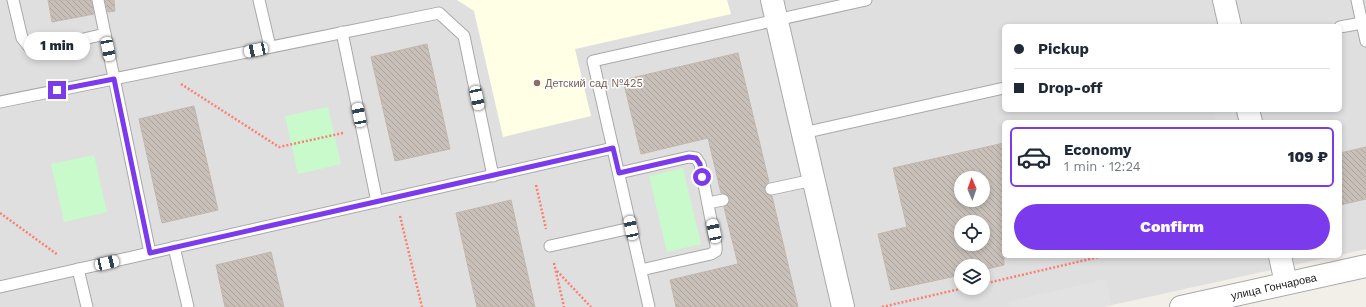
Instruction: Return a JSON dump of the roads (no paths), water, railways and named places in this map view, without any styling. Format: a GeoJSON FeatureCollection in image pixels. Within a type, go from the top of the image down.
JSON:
{"type":"FeatureCollection","features":[{"type":"Feature","properties":{"kind":"street"},"geometry":{"type":"LineString","coordinates":[[1224,0],[1230,24]]}},
{"type":"Feature","properties":{"kind":"street"},"geometry":{"type":"LineString","coordinates":[[774,10],[843,307]]}},
{"type":"Feature","properties":{"kind":"street"},"geometry":{"type":"LineString","coordinates":[[1280,258],[1286,284]]}},
{"type":"Feature","properties":{"kind":"street","name":"улица Гончарова"},"geometry":{"type":"LineString","coordinates":[[1181,307],[1366,266]]}},
{"type":"Feature","properties":{"kind":"lane"},"geometry":{"type":"LineString","coordinates":[[13,0],[22,38],[30,48],[41,49],[105,34]]}},
{"type":"Feature","properties":{"kind":"lane"},"geometry":{"type":"LineString","coordinates":[[98,0],[150,253]]}},
{"type":"Feature","properties":{"kind":"lane"},"geometry":{"type":"LineString","coordinates":[[259,0],[270,47]]}},
{"type":"Feature","properties":{"kind":"lane"},"geometry":{"type":"LineString","coordinates":[[649,307],[593,61],[774,10],[866,0]]}},
{"type":"Feature","properties":{"kind":"lane"},"geometry":{"type":"LineString","coordinates":[[1357,0],[1366,41]]}},
{"type":"Feature","properties":{"kind":"lane"},"geometry":{"type":"LineString","coordinates":[[0,102],[160,71],[439,13],[464,36],[493,176]]}},
{"type":"Feature","properties":{"kind":"lane"},"geometry":{"type":"LineString","coordinates":[[1342,27],[1362,22]]}},
{"type":"Feature","properties":{"kind":"lane"},"geometry":{"type":"LineString","coordinates":[[342,32],[377,202]]}},
{"type":"Feature","properties":{"kind":"lane"},"geometry":{"type":"LineString","coordinates":[[803,133],[1002,88]]}},
{"type":"Feature","properties":{"kind":"lane"},"geometry":{"type":"LineString","coordinates":[[0,287],[613,148]]}},
{"type":"Feature","properties":{"kind":"lane"},"geometry":{"type":"LineString","coordinates":[[619,173],[689,157],[696,158],[700,164],[716,251],[711,254],[641,270]]}},
{"type":"Feature","properties":{"kind":"lane"},"geometry":{"type":"LineString","coordinates":[[771,189],[813,180]]}},
{"type":"Feature","properties":{"kind":"lane"},"geometry":{"type":"LineString","coordinates":[[708,203],[723,200]]}},
{"type":"Feature","properties":{"kind":"lane"},"geometry":{"type":"LineString","coordinates":[[550,246],[631,228]]}},
{"type":"Feature","properties":{"kind":"lane"},"geometry":{"type":"LineString","coordinates":[[174,247],[188,307]]}},
{"type":"Feature","properties":{"kind":"lane"},"geometry":{"type":"LineString","coordinates":[[78,269],[87,307]]}},
{"type":"Feature","properties":{"kind":"place","name":"Детский сад №425"},"geometry":{"type":"Point","coordinates":[537,83]}}]}
